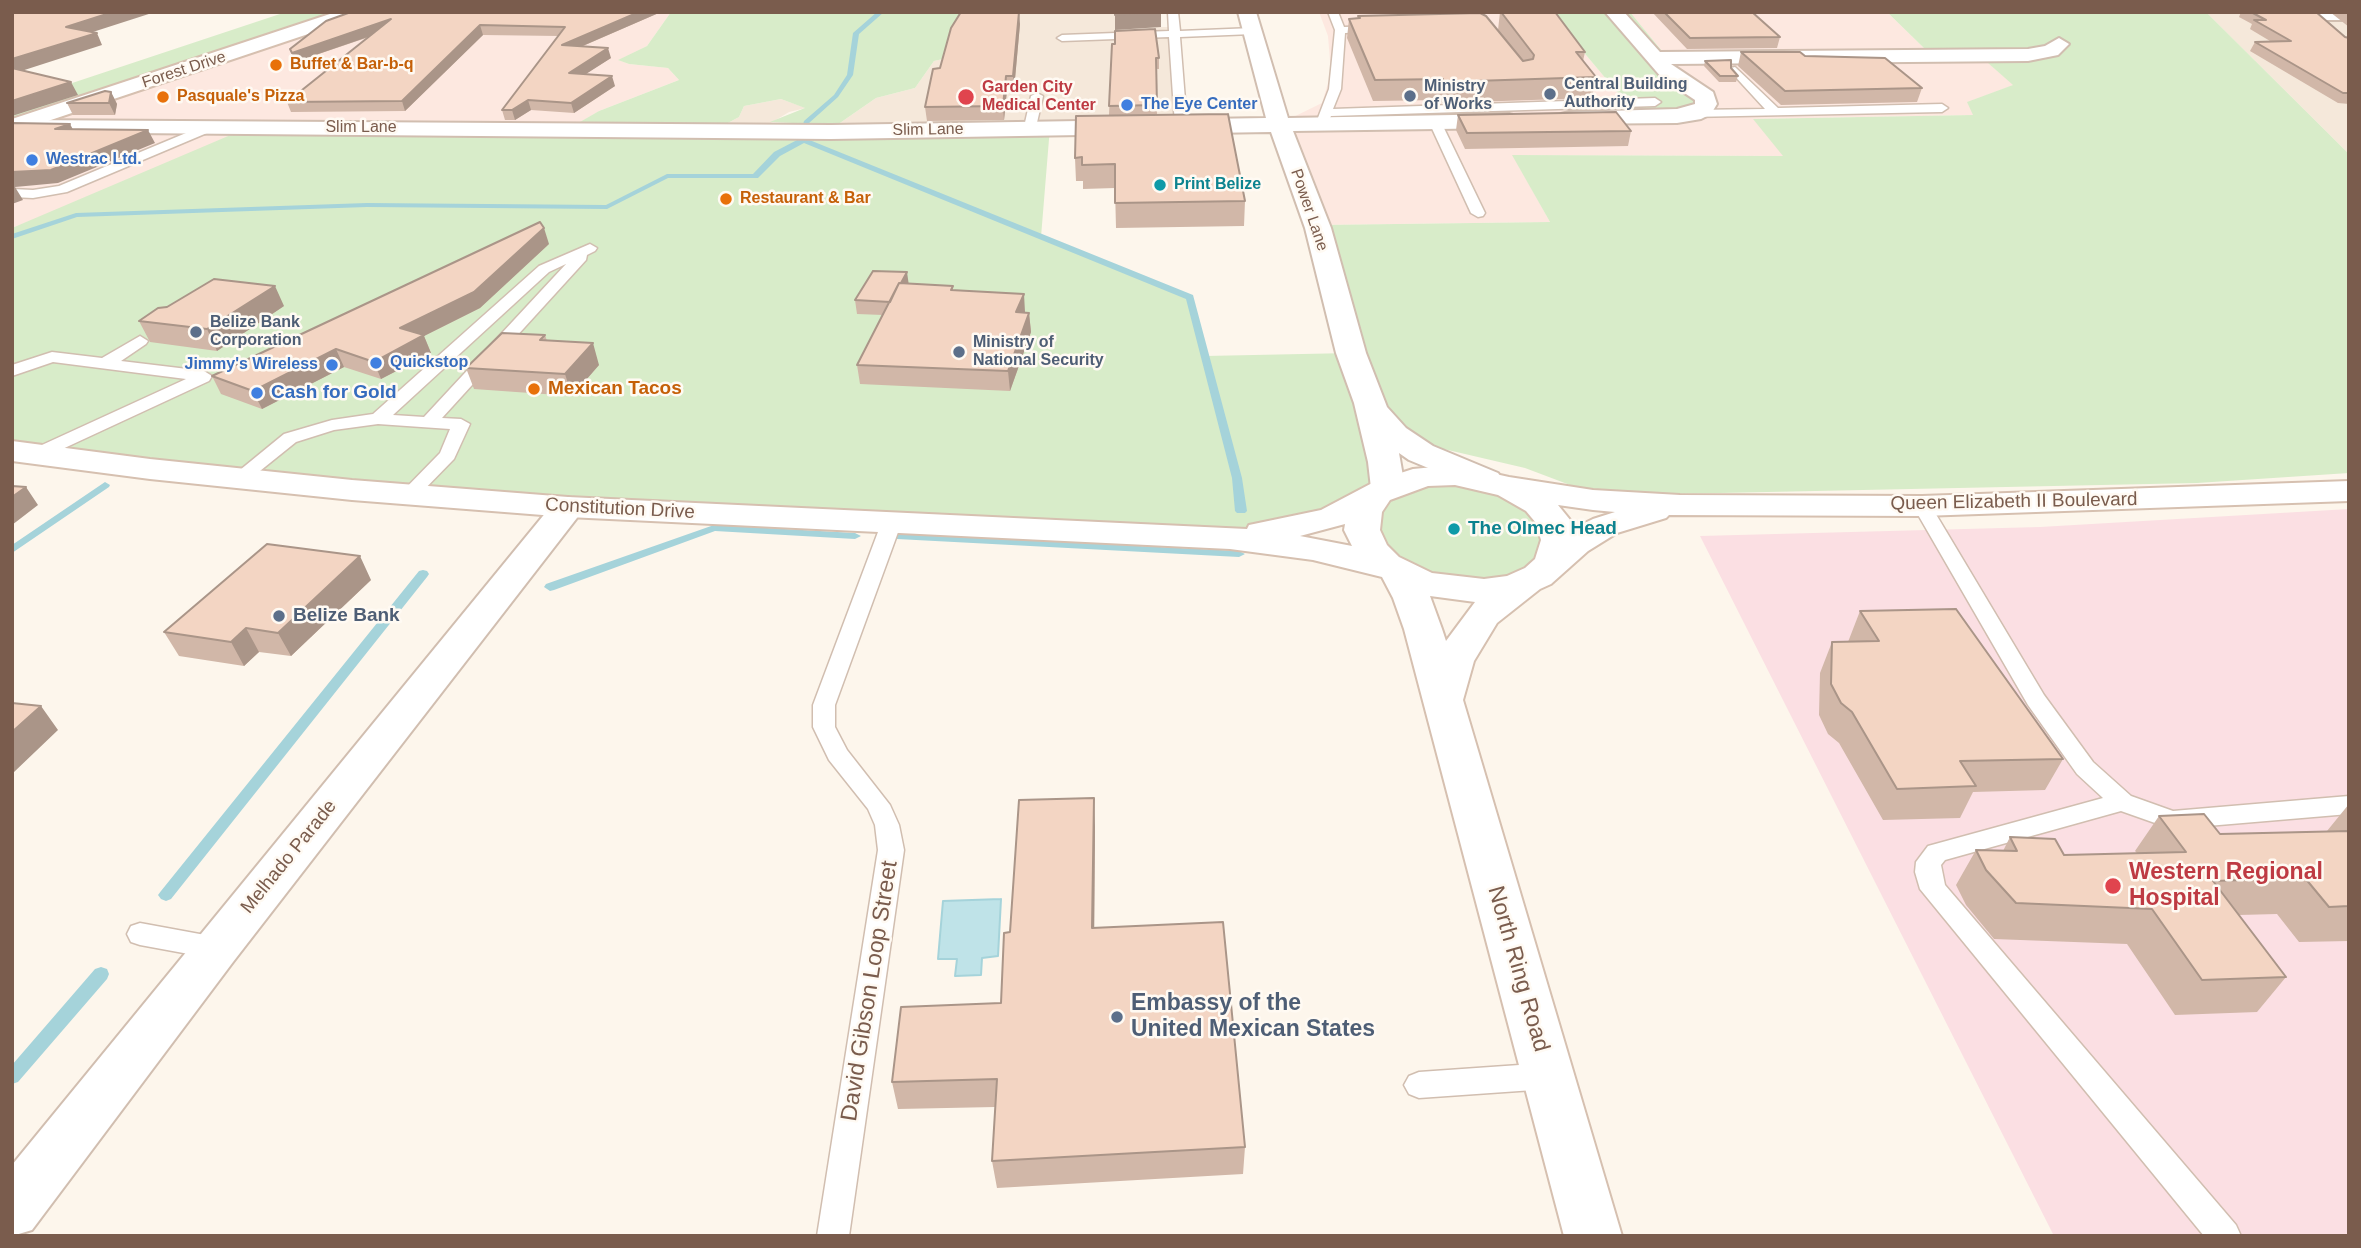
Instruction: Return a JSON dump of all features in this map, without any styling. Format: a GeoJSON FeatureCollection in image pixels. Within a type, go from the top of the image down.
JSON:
{"type":"FeatureCollection","features":[{"type":"Feature","properties":{"kind":"street","name":"Forest Drive"},"geometry":{"type":"LineString","coordinates":[[12,127],[355,12]]}},
{"type":"Feature","properties":{"kind":"street"},"geometry":{"type":"LineString","coordinates":[[1614,12],[1669,74],[1705,97],[1706,104],[1703,109],[1693,114]]}},
{"type":"Feature","properties":{"kind":"street"},"geometry":{"type":"LineString","coordinates":[[2315,13],[2349,14]]}},
{"type":"Feature","properties":{"kind":"street"},"geometry":{"type":"LineString","coordinates":[[2315,13],[2340,34]]}},
{"type":"Feature","properties":{"kind":"street","name":"Power Lane"},"geometry":{"type":"LineString","coordinates":[[1250,22],[1279,124],[1318,228],[1351,354],[1371,408],[1383,491]]}},
{"type":"Feature","properties":{"kind":"street"},"geometry":{"type":"LineString","coordinates":[[1655,58],[2028,55],[2051,51],[2059,44]]}},
{"type":"Feature","properties":{"kind":"street","name":"Slim Lane"},"geometry":{"type":"LineString","coordinates":[[12,127],[820,132],[1279,124],[1324,118],[1626,111],[1693,114]]}},
{"type":"Feature","properties":{"kind":"street","name":"Power Lane"},"geometry":{"type":"LineString","coordinates":[[1371,408],[1395,435],[1421,453],[1449,467],[1498,483]]}},
{"type":"Feature","properties":{"kind":"street","name":"Constitution Drive"},"geometry":{"type":"LineString","coordinates":[[25,453],[238,479],[568,507],[1230,538],[1346,555],[1392,568]]}},
{"type":"Feature","properties":{"kind":"street"},"geometry":{"type":"LineString","coordinates":[[1442,703],[1454,661],[1484,614],[1545,570],[1559,540],[1553,521],[1538,504],[1498,483],[1455,475],[1425,476],[1383,491],[1365,511],[1362,530],[1371,549],[1392,568],[1420,582],[1450,589],[1484,591],[1515,586],[1545,570]]}},
{"type":"Feature","properties":{"kind":"street","name":"Queen Elizabeth II Boulevard"},"geometry":{"type":"LineString","coordinates":[[1498,483],[1593,500],[1680,505],[1922,506],[2349,491]]}},
{"type":"Feature","properties":{"kind":"street","name":"Constitution Drive"},"geometry":{"type":"LineString","coordinates":[[1230,538],[1305,525],[1333,517],[1383,491]]}},
{"type":"Feature","properties":{"kind":"street","name":"Queen Elizabeth II Boulevard"},"geometry":{"type":"LineString","coordinates":[[1545,570],[1576,543],[1605,526],[1640,513],[1680,505]]}},
{"type":"Feature","properties":{"kind":"street","name":"Melhado Parade"},"geometry":{"type":"LineString","coordinates":[[12,1210],[216,948],[568,507]]}},
{"type":"Feature","properties":{"kind":"street","name":"North Ring Road"},"geometry":{"type":"LineString","coordinates":[[1392,568],[1412,598],[1423,629],[1593,1236]]}},
{"type":"Feature","properties":{"kind":"lane"},"geometry":{"type":"LineString","coordinates":[[1173,12],[1181,125]]}},
{"type":"Feature","properties":{"kind":"lane"},"geometry":{"type":"LineString","coordinates":[[1324,118],[1335,89],[1340,30],[1334,12]]}},
{"type":"Feature","properties":{"kind":"lane"},"geometry":{"type":"LineString","coordinates":[[1062,38],[1175,34],[1250,22]]}},
{"type":"Feature","properties":{"kind":"lane"},"geometry":{"type":"LineString","coordinates":[[1340,30],[1392,29]]}},
{"type":"Feature","properties":{"kind":"lane"},"geometry":{"type":"LineString","coordinates":[[1735,70],[1775,112]]}},
{"type":"Feature","properties":{"kind":"lane"},"geometry":{"type":"LineString","coordinates":[[1030,127],[1037,96]]}},
{"type":"Feature","properties":{"kind":"lane"},"geometry":{"type":"LineString","coordinates":[[1626,111],[1655,103]]}},
{"type":"Feature","properties":{"kind":"lane"},"geometry":{"type":"LineString","coordinates":[[1693,114],[1942,108]]}},
{"type":"Feature","properties":{"kind":"lane"},"geometry":{"type":"LineString","coordinates":[[1435,117],[1478,213]]}},
{"type":"Feature","properties":{"kind":"lane"},"geometry":{"type":"LineString","coordinates":[[12,193],[33,194],[62,190],[210,127]]}},
{"type":"Feature","properties":{"kind":"lane"},"geometry":{"type":"LineString","coordinates":[[378,419],[544,269],[590,248],[428,423]]}},
{"type":"Feature","properties":{"kind":"lane"},"geometry":{"type":"LineString","coordinates":[[495,313],[530,313]]}},
{"type":"Feature","properties":{"kind":"lane"},"geometry":{"type":"LineString","coordinates":[[105,364],[140,341]]}},
{"type":"Feature","properties":{"kind":"lane"},"geometry":{"type":"LineString","coordinates":[[451,353],[491,355]]}},
{"type":"Feature","properties":{"kind":"lane"},"geometry":{"type":"LineString","coordinates":[[12,371],[52,357],[204,376],[25,453]]}},
{"type":"Feature","properties":{"kind":"lane"},"geometry":{"type":"LineString","coordinates":[[238,479],[290,438],[332,425],[378,419],[461,424],[448,455],[408,495]]}},
{"type":"Feature","properties":{"kind":"lane"},"geometry":{"type":"LineString","coordinates":[[1922,506],[2036,700],[2085,768],[2122,802],[2172,820],[2349,805]]}},
{"type":"Feature","properties":{"kind":"lane","name":"David Gibson Loop Street"},"geometry":{"type":"LineString","coordinates":[[833,1236],[891,850],[887,825],[878,805],[838,754],[824,727],[824,705],[891,524]]}},
{"type":"Feature","properties":{"kind":"lane"},"geometry":{"type":"LineString","coordinates":[[2122,802],[1937,853],[1929,862],[1928,872],[1933,889],[2225,1236]]}},
{"type":"Feature","properties":{"kind":"lane"},"geometry":{"type":"LineString","coordinates":[[140,934],[216,948]]}},
{"type":"Feature","properties":{"kind":"lane"},"geometry":{"type":"LineString","coordinates":[[1419,1084],[1548,1076]]}},
{"type":"Feature","properties":{"kind":"shaded area"},"geometry":{"type":"Polygon","coordinates":[[[355,12],[671,12],[647,46],[619,60],[629,64],[668,68],[679,80],[599,111],[568,130],[38,218],[12,228],[12,125],[355,12]]]}},
{"type":"Feature","properties":{"kind":"shaded area"},"geometry":{"type":"Polygon","coordinates":[[[1014,12],[1115,12],[1161,27],[1174,27],[1181,125],[568,130],[580,122],[726,124],[739,117],[744,106],[781,99],[806,108],[789,112],[771,123],[837,125],[876,98],[915,88],[934,61],[965,54],[1014,12]]]}},
{"type":"Feature","properties":{"kind":"shaded area"},"geometry":{"type":"Polygon","coordinates":[[[1319,12],[1550,12],[1638,117],[1705,97],[1675,67],[1630,12],[1887,12],[1925,49],[1971,48],[2014,85],[1968,102],[1974,115],[1754,119],[1784,156],[1513,155],[1550,222],[1321,225],[1279,124],[1322,103],[1331,73],[1328,36],[1319,12]]]}},
{"type":"Feature","properties":{"kind":"shaded area"},"geometry":{"type":"Polygon","coordinates":[[[2206,12],[2349,12],[2349,154],[2206,12]]]}},
{"type":"Feature","properties":{"kind":"shaded area","name":"Western Regional Hospital"},"geometry":{"type":"Polygon","coordinates":[[[2349,509],[2349,1236],[2054,1236],[1700,536],[2040,527],[2349,509]]]}},
{"type":"Feature","properties":{"kind":"green space"},"geometry":{"type":"Polygon","coordinates":[[[286,12],[335,12],[12,118],[12,103],[286,12]]]}},
{"type":"Feature","properties":{"kind":"green space"},"geometry":{"type":"Polygon","coordinates":[[[671,12],[1014,12],[965,54],[934,61],[915,88],[876,98],[837,125],[770,122],[805,108],[781,99],[744,106],[739,117],[726,124],[580,122],[599,111],[679,80],[668,68],[629,64],[618,60],[647,46],[671,12]]]}},
{"type":"Feature","properties":{"kind":"green space"},"geometry":{"type":"Polygon","coordinates":[[[1550,12],[1630,12],[1675,67],[1705,97],[1706,104],[1638,117],[1550,12]]]}},
{"type":"Feature","properties":{"kind":"green space"},"geometry":{"type":"Polygon","coordinates":[[[1887,12],[2206,12],[2349,154],[2349,473],[2197,483],[1672,494],[1578,488],[1525,468],[1435,447],[1396,429],[1388,487],[1425,476],[1509,487],[1559,540],[1515,586],[1397,572],[1365,511],[1230,538],[568,507],[12,451],[12,228],[247,128],[1050,127],[1041,237],[1190,297],[1205,356],[1351,353],[1321,225],[1550,222],[1512,155],[1783,156],[1753,119],[1973,115],[1967,102],[2013,85],[1971,48],[1925,49],[1887,12]]]}},
{"type":"Feature","properties":{"kind":"water"},"geometry":{"type":"Polygon","coordinates":[[[1001,899],[998,956],[982,958],[981,975],[955,976],[957,959],[938,959],[943,901],[1001,899]]]}},
{"type":"Feature","properties":{"kind":"building"},"geometry":{"type":"Polygon","coordinates":[[[12,12],[113,12],[66,27],[97,33],[12,59],[12,12]]]}},
{"type":"Feature","properties":{"kind":"building"},"geometry":{"type":"Polygon","coordinates":[[[351,12],[639,12],[562,45],[608,48],[569,73],[612,76],[571,103],[528,100],[512,110],[502,110],[565,27],[480,25],[402,101],[287,102],[391,19],[292,53],[290,49],[326,21],[351,12]]]}},
{"type":"Feature","properties":{"kind":"building"},"geometry":{"type":"Polygon","coordinates":[[[961,12],[1019,12],[1013,76],[1006,76],[1003,106],[925,107],[933,69],[940,68],[951,28],[961,12]]]}},
{"type":"Feature","properties":{"kind":"building"},"geometry":{"type":"Polygon","coordinates":[[[1115,12],[1150,12],[1115,15],[1115,12]]]}},
{"type":"Feature","properties":{"kind":"building"},"geometry":{"type":"Polygon","coordinates":[[[1501,12],[1555,12],[1585,52],[1576,52],[1596,77],[1444,82],[1443,79],[1375,80],[1349,19],[1360,18],[1358,16],[1480,13],[1486,16],[1523,61],[1533,59],[1534,55],[1501,12]]]}},
{"type":"Feature","properties":{"kind":"building"},"geometry":{"type":"Polygon","coordinates":[[[1664,12],[1752,12],[1780,37],[1690,38],[1664,12]]]}},
{"type":"Feature","properties":{"kind":"building"},"geometry":{"type":"Polygon","coordinates":[[[2251,12],[2316,12],[2349,38],[2349,93],[2343,93],[2255,42],[2291,41],[2254,20],[2266,20],[2251,12]]]}},
{"type":"Feature","properties":{"kind":"building"},"geometry":{"type":"Polygon","coordinates":[[[1155,29],[1159,58],[1156,58],[1157,105],[1109,106],[1115,31],[1155,29]]]}},
{"type":"Feature","properties":{"kind":"building"},"geometry":{"type":"Polygon","coordinates":[[[1741,52],[1800,52],[1805,56],[1885,58],[1922,88],[1785,91],[1741,52]]]}},
{"type":"Feature","properties":{"kind":"building"},"geometry":{"type":"Polygon","coordinates":[[[1731,60],[1731,68],[1738,76],[1720,76],[1705,61],[1731,60]]]}},
{"type":"Feature","properties":{"kind":"building"},"geometry":{"type":"Polygon","coordinates":[[[12,68],[71,82],[12,101],[12,68]]]}},
{"type":"Feature","properties":{"kind":"building"},"geometry":{"type":"Polygon","coordinates":[[[105,91],[111,92],[109,103],[67,103],[105,91]]]}},
{"type":"Feature","properties":{"kind":"building"},"geometry":{"type":"Polygon","coordinates":[[[1616,112],[1631,131],[1467,133],[1458,115],[1616,112]]]}},
{"type":"Feature","properties":{"kind":"building","name":"Print Belize"},"geometry":{"type":"Polygon","coordinates":[[[1228,114],[1245,201],[1115,203],[1115,164],[1082,165],[1082,157],[1075,158],[1076,116],[1228,114]]]}},
{"type":"Feature","properties":{"kind":"building"},"geometry":{"type":"Polygon","coordinates":[[[12,123],[70,124],[55,129],[148,130],[51,170],[12,172],[12,123]]]}},
{"type":"Feature","properties":{"kind":"building"},"geometry":{"type":"Polygon","coordinates":[[[540,222],[544,228],[474,292],[400,328],[424,335],[374,362],[336,349],[253,391],[212,376],[540,222]]]}},
{"type":"Feature","properties":{"kind":"building"},"geometry":{"type":"Polygon","coordinates":[[[873,271],[907,272],[890,302],[855,300],[873,271]]]}},
{"type":"Feature","properties":{"kind":"building"},"geometry":{"type":"Polygon","coordinates":[[[214,279],[275,286],[207,329],[139,321],[158,308],[167,307],[214,279]]]}},
{"type":"Feature","properties":{"kind":"building"},"geometry":{"type":"Polygon","coordinates":[[[899,283],[953,286],[951,290],[1024,294],[1016,312],[1029,313],[1008,371],[857,365],[899,283]]]}},
{"type":"Feature","properties":{"kind":"building"},"geometry":{"type":"Polygon","coordinates":[[[502,333],[545,335],[540,340],[593,343],[565,374],[466,368],[502,333]]]}},
{"type":"Feature","properties":{"kind":"building"},"geometry":{"type":"Polygon","coordinates":[[[12,486],[26,487],[12,497],[12,486]]]}},
{"type":"Feature","properties":{"kind":"building"},"geometry":{"type":"Polygon","coordinates":[[[267,544],[360,556],[278,633],[246,628],[231,642],[164,632],[267,544]]]}},
{"type":"Feature","properties":{"kind":"building"},"geometry":{"type":"Polygon","coordinates":[[[1956,609],[2063,759],[1960,761],[1976,786],[1897,789],[1852,712],[1841,703],[1831,684],[1832,642],[1879,641],[1860,611],[1956,609]]]}},
{"type":"Feature","properties":{"kind":"building"},"geometry":{"type":"Polygon","coordinates":[[[12,703],[41,706],[12,732],[12,703]]]}},
{"type":"Feature","properties":{"kind":"building"},"geometry":{"type":"Polygon","coordinates":[[[1094,798],[1092,928],[1223,922],[1245,1147],[992,1161],[997,1079],[892,1082],[901,1007],[1001,1003],[1004,933],[1010,932],[1019,800],[1094,798]]]}},
{"type":"Feature","properties":{"kind":"building"},"geometry":{"type":"Polygon","coordinates":[[[2204,814],[2220,834],[2349,831],[2349,906],[2329,907],[2305,878],[2213,881],[2286,977],[2202,980],[2152,909],[2016,903],[1986,870],[1976,850],[2017,851],[2010,837],[2055,839],[2064,855],[2186,852],[2159,816],[2204,814]]]}},
{"type":"Feature","properties":{"kind":"waterway"},"geometry":{"type":"LineString","coordinates":[[804,140],[806,122],[836,96],[850,75],[856,33],[881,12]]}},
{"type":"Feature","properties":{"kind":"waterway"},"geometry":{"type":"LineString","coordinates":[[12,237],[76,215],[367,205],[607,207],[667,176],[755,176],[777,154],[804,140]]}},
{"type":"Feature","properties":{"kind":"waterway"},"geometry":{"type":"LineString","coordinates":[[804,140],[1190,297],[1237,478],[1241,511]]}},
{"type":"Feature","properties":{"kind":"waterway"},"geometry":{"type":"LineString","coordinates":[[12,550],[105,485]]}},
{"type":"Feature","properties":{"kind":"waterway"},"geometry":{"type":"LineString","coordinates":[[550,587],[714,528],[855,536]]}},
{"type":"Feature","properties":{"kind":"waterway"},"geometry":{"type":"LineString","coordinates":[[901,537],[1239,554]]}},
{"type":"Feature","properties":{"kind":"waterway"},"geometry":{"type":"LineString","coordinates":[[166,895],[423,574]]}},
{"type":"Feature","properties":{"kind":"waterway"},"geometry":{"type":"LineString","coordinates":[[12,1077],[101,974]]}},
{"type":"Feature","properties":{"kind":"place","name":"Buffet & Bar-b-q"},"geometry":{"type":"Point","coordinates":[276,65]}},
{"type":"Feature","properties":{"kind":"place","name":"Central Building Authority"},"geometry":{"type":"Point","coordinates":[1550,94]}},
{"type":"Feature","properties":{"kind":"place","name":"Ministry of Works"},"geometry":{"type":"Point","coordinates":[1410,96]}},
{"type":"Feature","properties":{"kind":"place","name":"Pasquale's Pizza"},"geometry":{"type":"Point","coordinates":[163,97]}},
{"type":"Feature","properties":{"kind":"place","name":"Garden City Medical Center"},"geometry":{"type":"Point","coordinates":[966,97]}},
{"type":"Feature","properties":{"kind":"place","name":"The Eye Center"},"geometry":{"type":"Point","coordinates":[1127,105]}},
{"type":"Feature","properties":{"kind":"place","name":"Westrac Ltd."},"geometry":{"type":"Point","coordinates":[32,160]}},
{"type":"Feature","properties":{"kind":"place","name":"Print Belize"},"geometry":{"type":"Point","coordinates":[1160,185]}},
{"type":"Feature","properties":{"kind":"place","name":"Restaurant & Bar"},"geometry":{"type":"Point","coordinates":[726,199]}},
{"type":"Feature","properties":{"kind":"place","name":"Belize Bank Corporation"},"geometry":{"type":"Point","coordinates":[196,332]}},
{"type":"Feature","properties":{"kind":"place","name":"Ministry of National Security"},"geometry":{"type":"Point","coordinates":[959,352]}},
{"type":"Feature","properties":{"kind":"place","name":"Quickstop"},"geometry":{"type":"Point","coordinates":[376,363]}},
{"type":"Feature","properties":{"kind":"place","name":"Jimmy's Wireless"},"geometry":{"type":"Point","coordinates":[332,365]}},
{"type":"Feature","properties":{"kind":"place","name":"Mexican Tacos"},"geometry":{"type":"Point","coordinates":[534,389]}},
{"type":"Feature","properties":{"kind":"place","name":"Cash for Gold"},"geometry":{"type":"Point","coordinates":[257,393]}},
{"type":"Feature","properties":{"kind":"place","name":"The Olmec Head"},"geometry":{"type":"Point","coordinates":[1454,529]}},
{"type":"Feature","properties":{"kind":"place","name":"Belize Bank"},"geometry":{"type":"Point","coordinates":[279,616]}},
{"type":"Feature","properties":{"kind":"place","name":"Western Regional Hospital"},"geometry":{"type":"Point","coordinates":[2113,886]}},
{"type":"Feature","properties":{"kind":"place","name":"Embassy of the United Mexican States"},"geometry":{"type":"Point","coordinates":[1117,1017]}}]}
